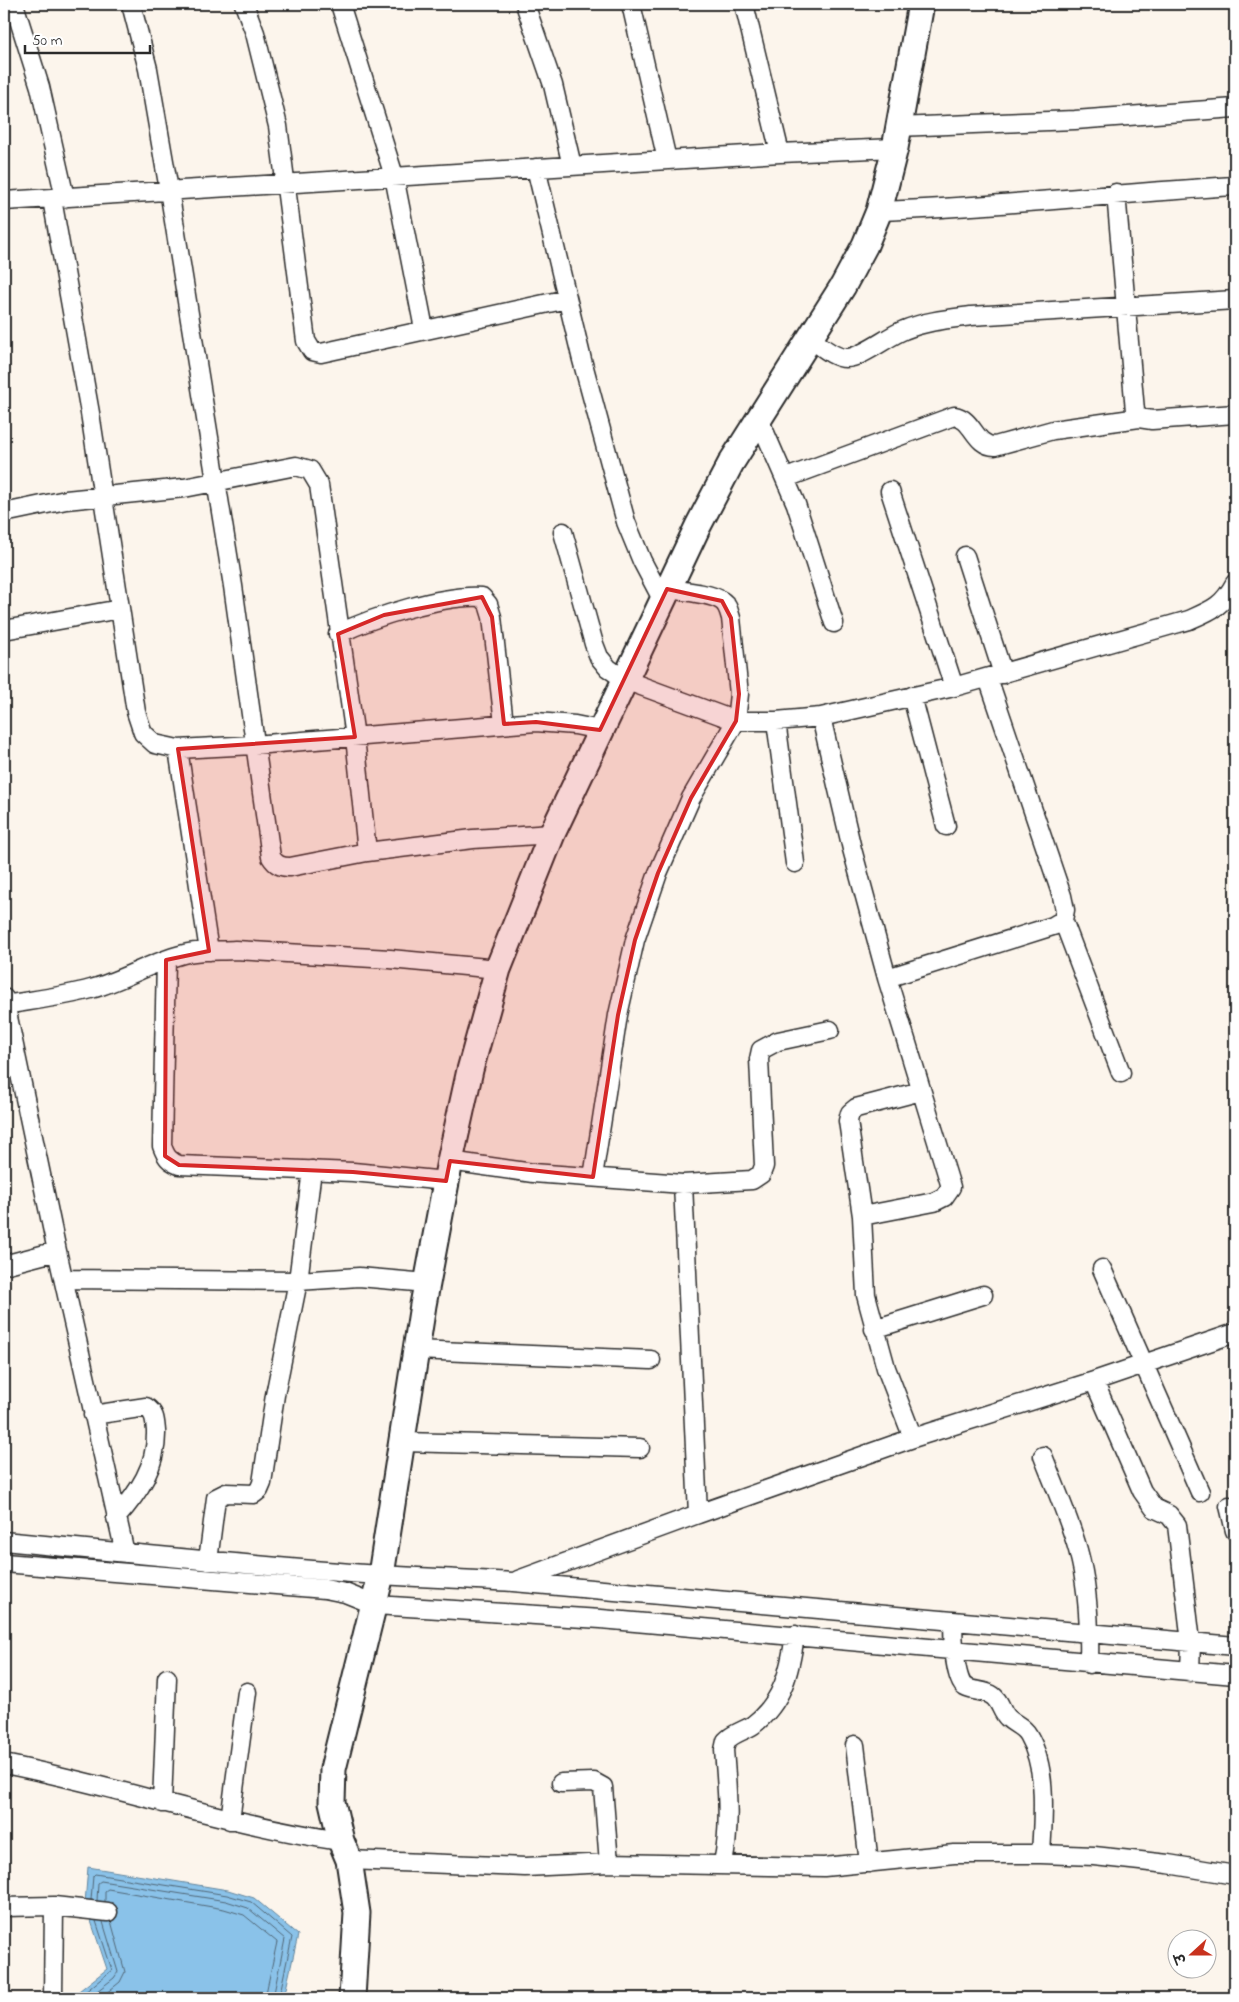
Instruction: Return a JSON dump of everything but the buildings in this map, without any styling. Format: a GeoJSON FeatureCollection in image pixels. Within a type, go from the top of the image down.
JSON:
{"type":"FeatureCollection","features":[{"type":"Feature","properties":{"kind":"street"},"geometry":{"type":"LineString","coordinates":[[14,4],[40,87],[136,712],[143,733],[155,744],[178,749],[254,745],[536,722],[575,725],[600,730]]}},
{"type":"Feature","properties":{"kind":"street"},"geometry":{"type":"LineString","coordinates":[[131,4],[148,69],[169,190],[247,684],[269,846],[275,863],[290,867],[368,852],[473,839],[552,834]]}},
{"type":"Feature","properties":{"kind":"street"},"geometry":{"type":"LineString","coordinates":[[244,4],[255,33],[278,126],[284,184],[306,341],[312,351],[321,354],[424,329],[567,299]]}},
{"type":"Feature","properties":{"kind":"street"},"geometry":{"type":"LineString","coordinates":[[340,4],[394,176],[424,329]]}},
{"type":"Feature","properties":{"kind":"street"},"geometry":{"type":"LineString","coordinates":[[525,4],[552,85],[572,166]]}},
{"type":"Feature","properties":{"kind":"street"},"geometry":{"type":"LineString","coordinates":[[631,4],[667,160]]}},
{"type":"Feature","properties":{"kind":"street"},"geometry":{"type":"LineString","coordinates":[[744,4],[780,153]]}},
{"type":"Feature","properties":{"kind":"street"},"geometry":{"type":"LineString","coordinates":[[352,1998],[357,1913],[345,1850],[332,1802],[333,1769],[381,1575],[427,1283],[448,1171],[470,1070],[498,969],[552,834],[665,594],[731,464],[848,278],[865,245],[879,211],[896,138],[921,4]]}},
{"type":"Feature","properties":{"kind":"street"},"geometry":{"type":"LineString","coordinates":[[4,201],[780,153],[896,138],[1076,120],[1235,108]]}},
{"type":"Feature","properties":{"kind":"street"},"geometry":{"type":"LineString","coordinates":[[536,168],[567,299],[626,522],[642,561],[665,594]]}},
{"type":"Feature","properties":{"kind":"street"},"geometry":{"type":"LineString","coordinates":[[879,211],[993,205],[1116,193],[1235,186]]}},
{"type":"Feature","properties":{"kind":"street"},"geometry":{"type":"LineString","coordinates":[[1116,193],[1134,403],[1139,418]]}},
{"type":"Feature","properties":{"kind":"street"},"geometry":{"type":"LineString","coordinates":[[809,338],[838,356],[846,358],[857,355],[903,330],[934,320],[971,316],[1235,300]]}},
{"type":"Feature","properties":{"kind":"street"},"geometry":{"type":"LineString","coordinates":[[786,478],[954,416],[962,418],[969,424],[978,439],[987,446],[1053,430],[1139,418],[1152,420],[1235,414]]}},
{"type":"Feature","properties":{"kind":"street"},"geometry":{"type":"LineString","coordinates":[[759,419],[786,478],[834,622]]}},
{"type":"Feature","properties":{"kind":"street"},"geometry":{"type":"LineString","coordinates":[[4,512],[66,500],[133,495],[216,483],[296,466],[310,470],[319,485],[338,634],[355,736],[368,852]]}},
{"type":"Feature","properties":{"kind":"street"},"geometry":{"type":"LineString","coordinates":[[890,491],[954,687]]}},
{"type":"Feature","properties":{"kind":"street"},"geometry":{"type":"LineString","coordinates":[[563,532],[599,657],[608,668],[625,680],[736,721],[776,721],[821,717],[995,676],[1189,620],[1214,609],[1228,598],[1235,583]]}},
{"type":"Feature","properties":{"kind":"street"},"geometry":{"type":"LineString","coordinates":[[965,556],[995,676],[1066,910],[1063,920],[1122,1073]]}},
{"type":"Feature","properties":{"kind":"street"},"geometry":{"type":"LineString","coordinates":[[593,1177],[618,1014],[635,940],[658,873],[692,798],[736,721],[739,694],[732,618],[728,607],[722,601],[710,597],[665,594]]}},
{"type":"Feature","properties":{"kind":"street"},"geometry":{"type":"LineString","coordinates":[[338,634],[384,615],[463,598],[482,597],[488,604],[492,617],[504,724]]}},
{"type":"Feature","properties":{"kind":"street"},"geometry":{"type":"LineString","coordinates":[[4,630],[120,609]]}},
{"type":"Feature","properties":{"kind":"street"},"geometry":{"type":"LineString","coordinates":[[912,696],[946,826]]}},
{"type":"Feature","properties":{"kind":"street"},"geometry":{"type":"LineString","coordinates":[[821,717],[852,849],[887,978],[949,1176],[951,1188],[944,1197],[934,1202],[862,1216]]}},
{"type":"Feature","properties":{"kind":"street"},"geometry":{"type":"LineString","coordinates":[[776,721],[794,863]]}},
{"type":"Feature","properties":{"kind":"street"},"geometry":{"type":"LineString","coordinates":[[178,749],[209,951]]}},
{"type":"Feature","properties":{"kind":"street"},"geometry":{"type":"LineString","coordinates":[[887,978],[1053,926],[1063,920]]}},
{"type":"Feature","properties":{"kind":"street"},"geometry":{"type":"LineString","coordinates":[[125,1553],[93,1415],[4,1003],[52,998],[93,989],[166,960],[188,953],[209,951],[235,950],[390,959],[498,969]]}},
{"type":"Feature","properties":{"kind":"street"},"geometry":{"type":"LineString","coordinates":[[166,960],[162,1135],[165,1156],[171,1162],[179,1165],[312,1170],[533,1173],[683,1184],[752,1180],[761,1174],[764,1166],[758,1059],[761,1050],[778,1041],[830,1030]]}},
{"type":"Feature","properties":{"kind":"street"},"geometry":{"type":"LineString","coordinates":[[913,1438],[886,1368],[866,1294],[862,1216],[848,1121],[850,1113],[863,1105],[921,1091]]}},
{"type":"Feature","properties":{"kind":"street"},"geometry":{"type":"LineString","coordinates":[[208,1561],[216,1498],[226,1493],[254,1494],[262,1483],[275,1395],[298,1281],[312,1170]]}},
{"type":"Feature","properties":{"kind":"street"},"geometry":{"type":"LineString","coordinates":[[683,1184],[698,1514]]}},
{"type":"Feature","properties":{"kind":"street"},"geometry":{"type":"LineString","coordinates":[[4,1265],[57,1251]]}},
{"type":"Feature","properties":{"kind":"street"},"geometry":{"type":"LineString","coordinates":[[1102,1269],[1200,1492]]}},
{"type":"Feature","properties":{"kind":"street"},"geometry":{"type":"LineString","coordinates":[[64,1279],[298,1281],[359,1277],[427,1283]]}},
{"type":"Feature","properties":{"kind":"street"},"geometry":{"type":"LineString","coordinates":[[874,1329],[984,1295]]}},
{"type":"Feature","properties":{"kind":"street"},"geometry":{"type":"LineString","coordinates":[[513,1582],[913,1438],[1094,1381],[1235,1333]]}},
{"type":"Feature","properties":{"kind":"street"},"geometry":{"type":"LineString","coordinates":[[416,1350],[651,1360]]}},
{"type":"Feature","properties":{"kind":"street"},"geometry":{"type":"LineString","coordinates":[[1094,1381],[1142,1491],[1154,1508],[1170,1515],[1177,1525],[1191,1642],[1190,1672]]}},
{"type":"Feature","properties":{"kind":"street"},"geometry":{"type":"LineString","coordinates":[[93,1415],[146,1407],[152,1411],[155,1419],[154,1458],[146,1478],[135,1497],[116,1518]]}},
{"type":"Feature","properties":{"kind":"street"},"geometry":{"type":"LineString","coordinates":[[402,1442],[640,1448]]}},
{"type":"Feature","properties":{"kind":"street"},"geometry":{"type":"LineString","coordinates":[[1043,1456],[1078,1550],[1090,1634],[1089,1664]]}},
{"type":"Feature","properties":{"kind":"street"},"geometry":{"type":"LineString","coordinates":[[1229,1506],[1235,1531]]}},
{"type":"Feature","properties":{"kind":"street"},"geometry":{"type":"LineString","coordinates":[[4,1541],[208,1561],[381,1575],[513,1582],[1235,1646]]}},
{"type":"Feature","properties":{"kind":"street"},"geometry":{"type":"LineString","coordinates":[[4,1563],[325,1589],[345,1593],[375,1605],[601,1619],[954,1649],[1089,1664],[1235,1675]]}},
{"type":"Feature","properties":{"kind":"street"},"geometry":{"type":"LineString","coordinates":[[601,1619],[602,1591]]}},
{"type":"Feature","properties":{"kind":"street"},"geometry":{"type":"LineString","coordinates":[[813,1637],[816,1609]]}},
{"type":"Feature","properties":{"kind":"street"},"geometry":{"type":"LineString","coordinates":[[953,1620],[954,1649],[960,1682],[965,1687],[988,1693],[995,1698],[1006,1717],[1024,1728],[1029,1736],[1041,1778],[1042,1854]]}},
{"type":"Feature","properties":{"kind":"street"},"geometry":{"type":"LineString","coordinates":[[1006,1655],[1008,1626]]}},
{"type":"Feature","properties":{"kind":"street"},"geometry":{"type":"LineString","coordinates":[[723,1864],[728,1842],[724,1750],[726,1741],[763,1717],[777,1699],[788,1677],[795,1635]]}},
{"type":"Feature","properties":{"kind":"street"},"geometry":{"type":"LineString","coordinates":[[162,1802],[167,1678]]}},
{"type":"Feature","properties":{"kind":"street"},"geometry":{"type":"LineString","coordinates":[[230,1820],[247,1692]]}},
{"type":"Feature","properties":{"kind":"street"},"geometry":{"type":"LineString","coordinates":[[855,1745],[869,1863]]}},
{"type":"Feature","properties":{"kind":"street"},"geometry":{"type":"LineString","coordinates":[[4,1764],[54,1773],[230,1820],[285,1832],[345,1850],[525,1867],[609,1863],[824,1867],[954,1854],[1042,1854],[1149,1862],[1235,1875]]}},
{"type":"Feature","properties":{"kind":"street"},"geometry":{"type":"LineString","coordinates":[[561,1783],[594,1782],[603,1787],[609,1863]]}},
{"type":"Feature","properties":{"kind":"street"},"geometry":{"type":"LineString","coordinates":[[4,1907],[54,1906],[108,1912]]}},
{"type":"Feature","properties":{"kind":"street"},"geometry":{"type":"LineString","coordinates":[[53,1998],[54,1906]]}},
{"type":"Feature","properties":{"kind":"highlighted area"},"geometry":{"type":"Polygon","coordinates":[[[667,589],[722,601],[731,618],[739,694],[736,721],[691,798],[658,873],[635,940],[618,1015],[593,1177],[450,1161],[446,1181],[353,1172],[179,1165],[165,1156],[166,960],[209,951],[178,749],[355,737],[338,634],[384,615],[482,597],[492,617],[504,724],[536,722],[600,730],[667,589]]]}},
{"type":"Feature","properties":{"kind":"water"},"geometry":{"type":"Polygon","coordinates":[[[88,1867],[228,1890],[254,1898],[298,1935],[284,1998],[70,1998],[107,1969],[85,1903],[88,1867]]]}}]}
